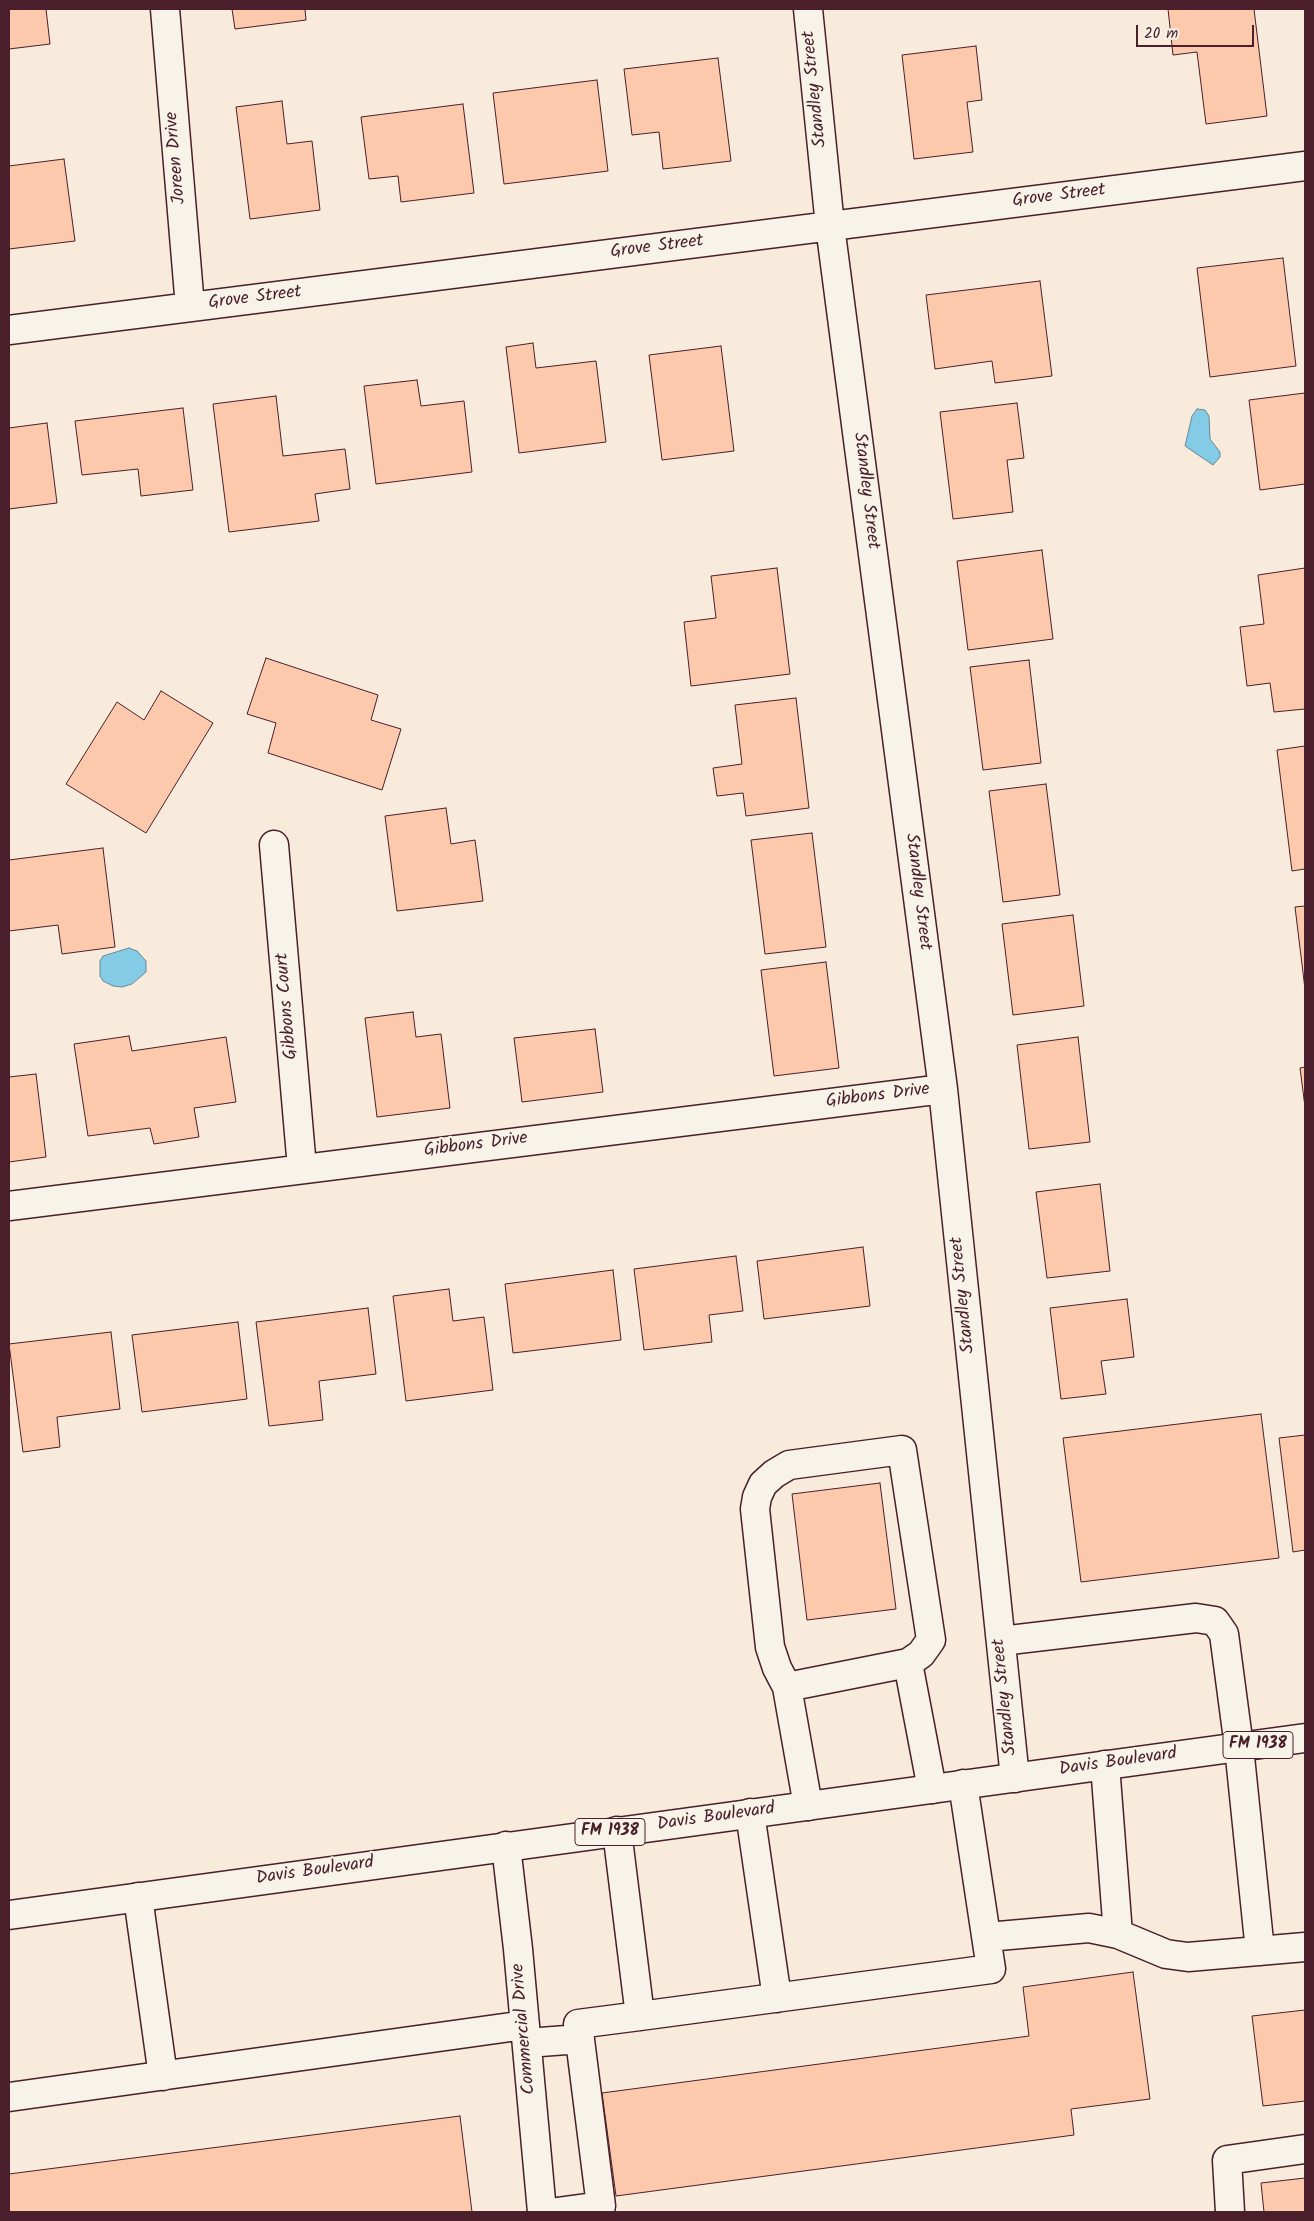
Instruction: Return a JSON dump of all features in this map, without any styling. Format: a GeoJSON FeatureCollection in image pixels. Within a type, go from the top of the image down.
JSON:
{"type":"FeatureCollection","features":[{"type":"Feature","properties":{"kind":"street","name":"Joreen Drive"},"geometry":{"type":"LineString","coordinates":[[165,9],[190,307]]}},
{"type":"Feature","properties":{"kind":"street","name":"Standley Street"},"geometry":{"type":"LineString","coordinates":[[808,9],[830,226],[943,1089],[1015,1778]]}},
{"type":"Feature","properties":{"kind":"street","name":"Grove Street"},"geometry":{"type":"LineString","coordinates":[[9,330],[1305,166]]}},
{"type":"Feature","properties":{"kind":"street","name":"Gibbons Court"},"geometry":{"type":"LineString","coordinates":[[274,845],[302,1168]]}},
{"type":"Feature","properties":{"kind":"street","name":"Gibbons Drive"},"geometry":{"type":"LineString","coordinates":[[9,1206],[943,1089]]}},
{"type":"Feature","properties":{"kind":"street"},"geometry":{"type":"LineString","coordinates":[[787,1687],[908,1663],[921,1654],[931,1640],[902,1450],[789,1465],[774,1474],[763,1484],[755,1509],[770,1646],[777,1668],[787,1687],[808,1806]]}},
{"type":"Feature","properties":{"kind":"street"},"geometry":{"type":"LineString","coordinates":[[1001,1640],[1196,1618],[1215,1621],[1224,1634],[1239,1747],[1260,1951]]}},
{"type":"Feature","properties":{"kind":"street"},"geometry":{"type":"LineString","coordinates":[[908,1663],[932,1789]]}},
{"type":"Feature","properties":{"kind":"street","name":"Davis Boulevard"},"geometry":{"type":"LineString","coordinates":[[9,1915],[1305,1738]]}},
{"type":"Feature","properties":{"kind":"street"},"geometry":{"type":"LineString","coordinates":[[1105,1765],[1118,1934]]}},
{"type":"Feature","properties":{"kind":"street"},"geometry":{"type":"LineString","coordinates":[[557,2212],[601,2206],[578,2024],[992,1969],[964,1784]]}},
{"type":"Feature","properties":{"kind":"street"},"geometry":{"type":"LineString","coordinates":[[750,1813],[776,1998]]}},
{"type":"Feature","properties":{"kind":"street"},"geometry":{"type":"LineString","coordinates":[[617,1831],[640,2016]]}},
{"type":"Feature","properties":{"kind":"street","name":"Commercial Drive"},"geometry":{"type":"LineString","coordinates":[[506,1846],[526,2034],[542,2212]]}},
{"type":"Feature","properties":{"kind":"street"},"geometry":{"type":"LineString","coordinates":[[138,1897],[162,2076]]}},
{"type":"Feature","properties":{"kind":"street"},"geometry":{"type":"LineString","coordinates":[[987,1938],[1089,1928],[1118,1934],[1166,1954],[1188,1957],[1305,1947]]}},
{"type":"Feature","properties":{"kind":"street"},"geometry":{"type":"LineString","coordinates":[[9,2097],[162,2076],[526,2034],[580,2039]]}},
{"type":"Feature","properties":{"kind":"street"},"geometry":{"type":"LineString","coordinates":[[1230,2212],[1227,2160],[1305,2148]]}},
{"type":"Feature","properties":{"kind":"water"},"geometry":{"type":"Polygon","coordinates":[[[1197,409],[1205,410],[1209,416],[1210,439],[1220,452],[1220,457],[1213,465],[1185,446],[1192,416],[1197,409]]]}},
{"type":"Feature","properties":{"kind":"water"},"geometry":{"type":"Polygon","coordinates":[[[129,948],[137,951],[146,961],[146,972],[132,984],[122,987],[113,986],[103,981],[100,976],[100,961],[103,956],[129,948]]]}},
{"type":"Feature","properties":{"kind":"building"},"geometry":{"type":"Polygon","coordinates":[[[9,9],[46,9],[50,44],[9,49],[9,9]]]}},
{"type":"Feature","properties":{"kind":"building"},"geometry":{"type":"Polygon","coordinates":[[[232,9],[305,9],[306,20],[235,29],[232,9]]]}},
{"type":"Feature","properties":{"kind":"building"},"geometry":{"type":"Polygon","coordinates":[[[1168,9],[1254,9],[1267,116],[1206,124],[1197,52],[1173,55],[1168,9]]]}},
{"type":"Feature","properties":{"kind":"building"},"geometry":{"type":"Polygon","coordinates":[[[976,46],[982,100],[967,102],[973,152],[914,159],[902,55],[976,46]]]}},
{"type":"Feature","properties":{"kind":"building"},"geometry":{"type":"Polygon","coordinates":[[[718,58],[731,161],[663,169],[659,132],[632,135],[624,69],[718,58]]]}},
{"type":"Feature","properties":{"kind":"building"},"geometry":{"type":"Polygon","coordinates":[[[597,80],[608,171],[504,184],[493,93],[597,80]]]}},
{"type":"Feature","properties":{"kind":"building"},"geometry":{"type":"Polygon","coordinates":[[[282,101],[287,144],[312,141],[320,210],[250,219],[236,107],[282,101]]]}},
{"type":"Feature","properties":{"kind":"building"},"geometry":{"type":"Polygon","coordinates":[[[463,104],[474,193],[401,202],[398,176],[369,179],[361,117],[463,104]]]}},
{"type":"Feature","properties":{"kind":"building"},"geometry":{"type":"Polygon","coordinates":[[[64,159],[75,241],[9,249],[9,166],[64,159]]]}},
{"type":"Feature","properties":{"kind":"building"},"geometry":{"type":"Polygon","coordinates":[[[1283,258],[1296,366],[1210,377],[1197,268],[1283,258]]]}},
{"type":"Feature","properties":{"kind":"building"},"geometry":{"type":"Polygon","coordinates":[[[1040,281],[1052,376],[995,383],[992,361],[935,369],[926,295],[1040,281]]]}},
{"type":"Feature","properties":{"kind":"building"},"geometry":{"type":"Polygon","coordinates":[[[533,343],[536,368],[596,361],[606,442],[519,453],[506,347],[533,343]]]}},
{"type":"Feature","properties":{"kind":"building"},"geometry":{"type":"Polygon","coordinates":[[[721,346],[734,451],[662,460],[649,355],[721,346]]]}},
{"type":"Feature","properties":{"kind":"building"},"geometry":{"type":"Polygon","coordinates":[[[417,380],[421,406],[464,401],[472,472],[376,484],[364,386],[417,380]]]}},
{"type":"Feature","properties":{"kind":"building"},"geometry":{"type":"Polygon","coordinates":[[[1305,393],[1305,484],[1260,490],[1249,400],[1305,393]]]}},
{"type":"Feature","properties":{"kind":"building"},"geometry":{"type":"Polygon","coordinates":[[[276,396],[283,456],[345,449],[350,489],[315,494],[319,521],[229,532],[213,404],[276,396]]]}},
{"type":"Feature","properties":{"kind":"building"},"geometry":{"type":"Polygon","coordinates":[[[1017,403],[1024,458],[1007,460],[1013,512],[953,519],[940,412],[1017,403]]]}},
{"type":"Feature","properties":{"kind":"building"},"geometry":{"type":"Polygon","coordinates":[[[183,408],[193,490],[141,496],[138,469],[82,475],[75,421],[183,408]]]}},
{"type":"Feature","properties":{"kind":"building"},"geometry":{"type":"Polygon","coordinates":[[[47,423],[57,503],[9,509],[9,428],[47,423]]]}},
{"type":"Feature","properties":{"kind":"building"},"geometry":{"type":"Polygon","coordinates":[[[1042,550],[1053,639],[968,650],[957,561],[1042,550]]]}},
{"type":"Feature","properties":{"kind":"building"},"geometry":{"type":"Polygon","coordinates":[[[777,568],[790,674],[691,686],[684,622],[716,618],[711,576],[777,568]]]}},
{"type":"Feature","properties":{"kind":"building"},"geometry":{"type":"Polygon","coordinates":[[[1305,568],[1305,709],[1274,712],[1270,683],[1247,686],[1240,627],[1264,624],[1258,575],[1305,568]]]}},
{"type":"Feature","properties":{"kind":"building"},"geometry":{"type":"Polygon","coordinates":[[[266,658],[378,695],[371,720],[401,729],[382,790],[268,753],[276,723],[247,714],[266,658]]]}},
{"type":"Feature","properties":{"kind":"building"},"geometry":{"type":"Polygon","coordinates":[[[1029,660],[1041,763],[983,770],[970,667],[1029,660]]]}},
{"type":"Feature","properties":{"kind":"building"},"geometry":{"type":"Polygon","coordinates":[[[161,691],[213,723],[146,833],[66,784],[117,702],[144,720],[161,691]]]}},
{"type":"Feature","properties":{"kind":"building"},"geometry":{"type":"Polygon","coordinates":[[[796,698],[809,808],[746,816],[743,793],[717,796],[713,768],[742,764],[735,705],[796,698]]]}},
{"type":"Feature","properties":{"kind":"building"},"geometry":{"type":"Polygon","coordinates":[[[1305,746],[1305,869],[1292,871],[1277,750],[1305,746]]]}},
{"type":"Feature","properties":{"kind":"building"},"geometry":{"type":"Polygon","coordinates":[[[1046,784],[1060,895],[1003,902],[989,791],[1046,784]]]}},
{"type":"Feature","properties":{"kind":"building"},"geometry":{"type":"Polygon","coordinates":[[[446,808],[451,844],[475,840],[483,901],[397,911],[385,816],[446,808]]]}},
{"type":"Feature","properties":{"kind":"building"},"geometry":{"type":"Polygon","coordinates":[[[812,833],[826,947],[765,954],[751,840],[812,833]]]}},
{"type":"Feature","properties":{"kind":"building"},"geometry":{"type":"Polygon","coordinates":[[[103,848],[115,947],[62,954],[58,925],[9,931],[9,860],[103,848]]]}},
{"type":"Feature","properties":{"kind":"building"},"geometry":{"type":"Polygon","coordinates":[[[1305,906],[1305,989],[1295,907],[1305,906]]]}},
{"type":"Feature","properties":{"kind":"building"},"geometry":{"type":"Polygon","coordinates":[[[1073,915],[1084,1006],[1013,1015],[1002,924],[1073,915]]]}},
{"type":"Feature","properties":{"kind":"building"},"geometry":{"type":"Polygon","coordinates":[[[826,962],[839,1068],[774,1076],[761,970],[826,962]]]}},
{"type":"Feature","properties":{"kind":"building"},"geometry":{"type":"Polygon","coordinates":[[[413,1012],[416,1037],[441,1034],[450,1108],[377,1117],[365,1018],[413,1012]]]}},
{"type":"Feature","properties":{"kind":"building"},"geometry":{"type":"Polygon","coordinates":[[[595,1029],[603,1092],[522,1102],[514,1038],[595,1029]]]}},
{"type":"Feature","properties":{"kind":"building"},"geometry":{"type":"Polygon","coordinates":[[[129,1036],[132,1051],[226,1037],[236,1102],[194,1108],[199,1137],[154,1144],[150,1128],[88,1136],[74,1044],[129,1036]]]}},
{"type":"Feature","properties":{"kind":"building"},"geometry":{"type":"Polygon","coordinates":[[[1078,1037],[1090,1142],[1029,1149],[1017,1045],[1078,1037]]]}},
{"type":"Feature","properties":{"kind":"building"},"geometry":{"type":"Polygon","coordinates":[[[1305,1067],[1305,1107],[1300,1068],[1305,1067]]]}},
{"type":"Feature","properties":{"kind":"building"},"geometry":{"type":"Polygon","coordinates":[[[36,1074],[46,1157],[9,1162],[9,1077],[36,1074]]]}},
{"type":"Feature","properties":{"kind":"building"},"geometry":{"type":"Polygon","coordinates":[[[1100,1184],[1110,1271],[1047,1278],[1036,1192],[1100,1184]]]}},
{"type":"Feature","properties":{"kind":"building"},"geometry":{"type":"Polygon","coordinates":[[[863,1247],[870,1306],[764,1319],[757,1261],[863,1247]]]}},
{"type":"Feature","properties":{"kind":"building"},"geometry":{"type":"Polygon","coordinates":[[[736,1256],[743,1311],[709,1315],[712,1342],[644,1350],[634,1269],[736,1256]]]}},
{"type":"Feature","properties":{"kind":"building"},"geometry":{"type":"Polygon","coordinates":[[[613,1270],[621,1340],[513,1353],[505,1284],[613,1270]]]}},
{"type":"Feature","properties":{"kind":"building"},"geometry":{"type":"Polygon","coordinates":[[[449,1289],[453,1321],[484,1317],[493,1390],[406,1401],[393,1296],[449,1289]]]}},
{"type":"Feature","properties":{"kind":"building"},"geometry":{"type":"Polygon","coordinates":[[[1127,1299],[1134,1357],[1101,1361],[1106,1394],[1061,1399],[1050,1308],[1127,1299]]]}},
{"type":"Feature","properties":{"kind":"building"},"geometry":{"type":"Polygon","coordinates":[[[368,1308],[376,1374],[319,1381],[323,1420],[269,1426],[256,1322],[368,1308]]]}},
{"type":"Feature","properties":{"kind":"building"},"geometry":{"type":"Polygon","coordinates":[[[238,1322],[247,1399],[142,1412],[132,1335],[238,1322]]]}},
{"type":"Feature","properties":{"kind":"building"},"geometry":{"type":"Polygon","coordinates":[[[111,1332],[120,1409],[57,1417],[60,1447],[23,1452],[9,1344],[111,1332]]]}},
{"type":"Feature","properties":{"kind":"building"},"geometry":{"type":"Polygon","coordinates":[[[1261,1414],[1279,1558],[1081,1582],[1063,1438],[1261,1414]]]}},
{"type":"Feature","properties":{"kind":"building"},"geometry":{"type":"Polygon","coordinates":[[[1305,1435],[1305,1550],[1293,1552],[1279,1438],[1305,1435]]]}},
{"type":"Feature","properties":{"kind":"building"},"geometry":{"type":"Polygon","coordinates":[[[880,1483],[896,1609],[807,1620],[792,1494],[880,1483]]]}},
{"type":"Feature","properties":{"kind":"building"},"geometry":{"type":"Polygon","coordinates":[[[1133,1972],[1150,2099],[1071,2109],[1074,2135],[616,2196],[602,2093],[1029,2036],[1023,1987],[1133,1972]]]}},
{"type":"Feature","properties":{"kind":"building"},"geometry":{"type":"Polygon","coordinates":[[[1305,2010],[1305,2101],[1263,2106],[1252,2016],[1305,2010]]]}},
{"type":"Feature","properties":{"kind":"building"},"geometry":{"type":"Polygon","coordinates":[[[460,2116],[472,2212],[9,2212],[9,2174],[460,2116]]]}},
{"type":"Feature","properties":{"kind":"building"},"geometry":{"type":"Polygon","coordinates":[[[1305,2178],[1305,2212],[1264,2212],[1261,2183],[1305,2178]]]}}]}
